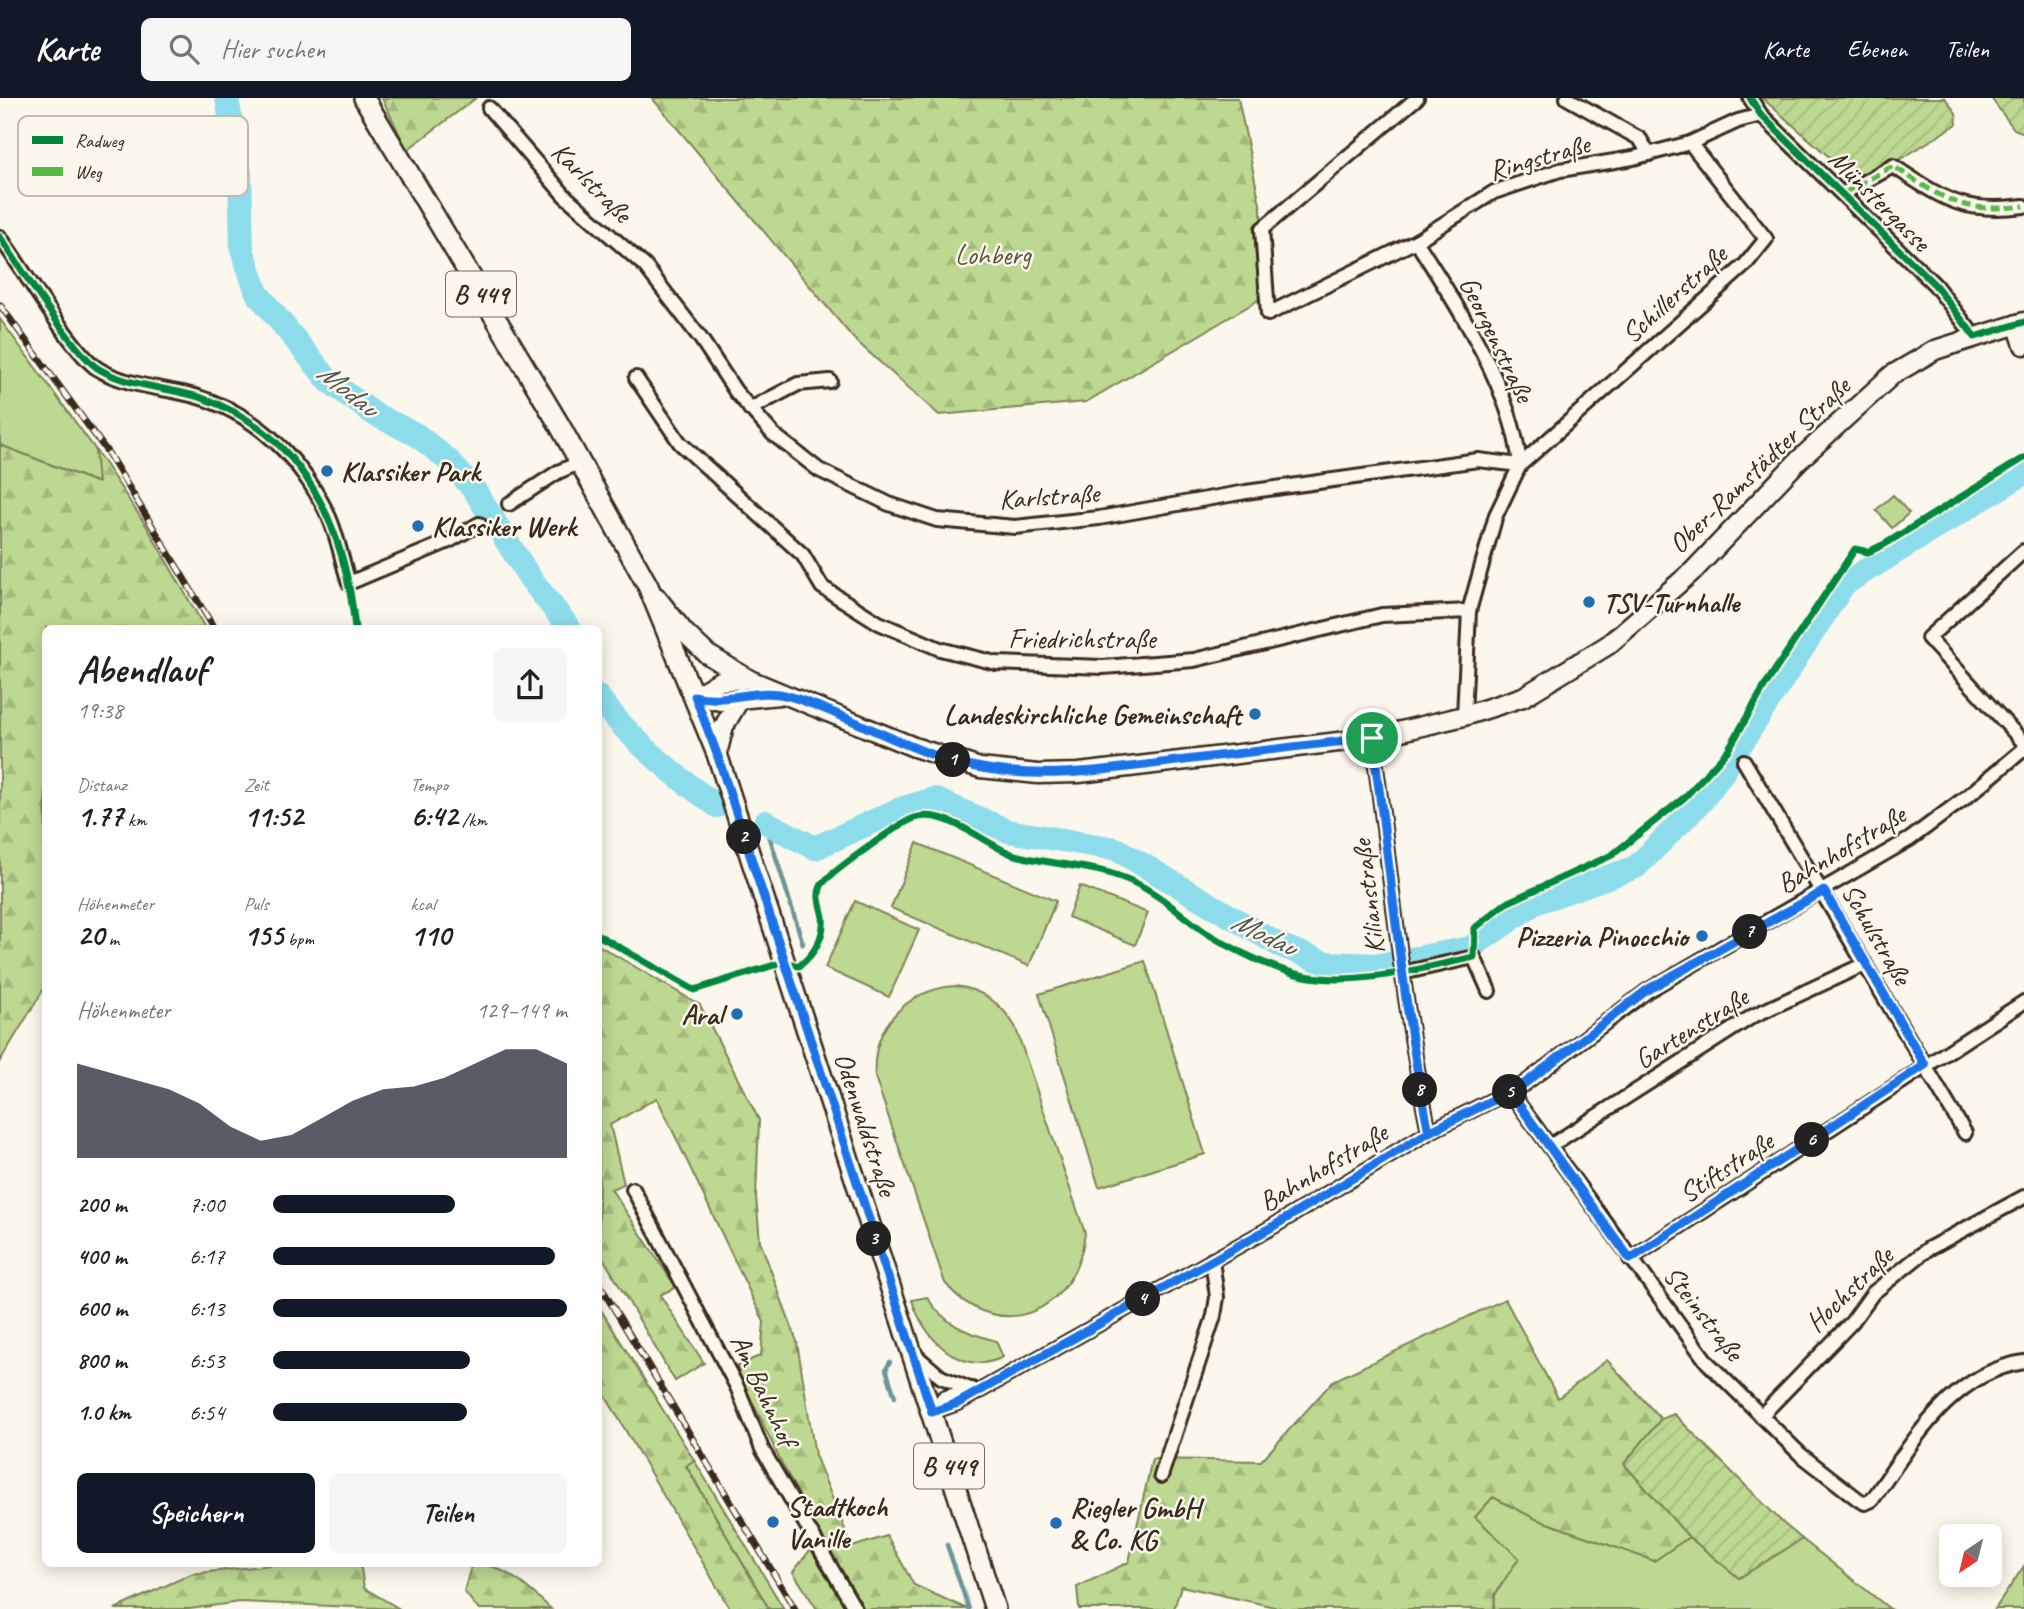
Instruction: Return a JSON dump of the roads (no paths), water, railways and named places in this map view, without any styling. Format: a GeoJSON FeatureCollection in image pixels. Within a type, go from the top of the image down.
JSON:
{"type":"FeatureCollection","features":[{"type":"Feature","properties":{"kind":"main road","name":"Ober-Ramstädter Straße"},"geometry":{"type":"LineString","coordinates":[[364,98],[580,462],[648,586],[695,696]]}},
{"type":"Feature","properties":{"kind":"main road","name":"Ober-Ramstädter Straße"},"geometry":{"type":"LineString","coordinates":[[648,586],[695,643],[750,680],[942,757],[980,768],[1012,772],[1079,773],[1372,738],[1464,716],[1523,697],[1608,645],[1694,570],[1799,460],[1892,375],[1935,350],[2020,323]]}},
{"type":"Feature","properties":{"kind":"main road"},"geometry":{"type":"LineString","coordinates":[[2020,323],[2024,345]]}},
{"type":"Feature","properties":{"kind":"main road","name":"Ober-Ramstädter Straße"},"geometry":{"type":"LineString","coordinates":[[695,696],[720,681],[750,680]]}},
{"type":"Feature","properties":{"kind":"main road","name":"Ober-Ramstädter Straße"},"geometry":{"type":"LineString","coordinates":[[695,696],[720,701],[741,696],[786,695]]}},
{"type":"Feature","properties":{"kind":"main road","name":"Odenwaldstraße"},"geometry":{"type":"LineString","coordinates":[[695,696],[717,754],[995,1609]]}},
{"type":"Feature","properties":{"kind":"main road"},"geometry":{"type":"LineString","coordinates":[[717,754],[724,726],[741,696]]}},
{"type":"Feature","properties":{"kind":"street","name":"Ringstraße"},"geometry":{"type":"LineString","coordinates":[[1417,98],[1262,229],[1268,314],[1416,242],[1494,192],[1560,170],[1649,154],[1690,143],[1738,121],[1761,115]]}},
{"type":"Feature","properties":{"kind":"street"},"geometry":{"type":"LineString","coordinates":[[1567,98],[1640,139],[1649,154]]}},
{"type":"Feature","properties":{"kind":"street","name":"Münstergasse"},"geometry":{"type":"LineString","coordinates":[[1750,98],[1761,115],[1936,285],[1975,337]]}},
{"type":"Feature","properties":{"kind":"street","name":"Karlstraße"},"geometry":{"type":"LineString","coordinates":[[489,108],[565,196],[645,266],[750,409],[773,433],[820,470],[888,504],[937,520],[1015,527],[1099,518],[1246,492],[1478,460],[1520,465]]}},
{"type":"Feature","properties":{"kind":"street","name":"Schillerstraße"},"geometry":{"type":"LineString","coordinates":[[1520,465],[1745,265],[1766,239],[1690,143]]}},
{"type":"Feature","properties":{"kind":"street"},"geometry":{"type":"LineString","coordinates":[[1844,193],[1893,166],[1949,202],[1997,210],[2024,206]]}},
{"type":"Feature","properties":{"kind":"street"},"geometry":{"type":"LineString","coordinates":[[0,237],[89,362],[112,375],[203,398],[236,413],[267,433],[292,456],[330,519],[349,583],[449,541],[479,524]]}},
{"type":"Feature","properties":{"kind":"street","name":"Georgenstraße"},"geometry":{"type":"LineString","coordinates":[[1416,242],[1451,295],[1494,379],[1517,439],[1520,465]]}},
{"type":"Feature","properties":{"kind":"street","name":"Friedrichstraße"},"geometry":{"type":"LineString","coordinates":[[636,378],[680,443],[803,555],[822,587],[879,623],[940,649],[996,663],[1103,667],[1194,660],[1382,615],[1469,611]]}},
{"type":"Feature","properties":{"kind":"street"},"geometry":{"type":"LineString","coordinates":[[750,409],[798,384],[830,381]]}},
{"type":"Feature","properties":{"kind":"street"},"geometry":{"type":"LineString","coordinates":[[509,504],[558,472],[580,462]]}},
{"type":"Feature","properties":{"kind":"street"},"geometry":{"type":"LineString","coordinates":[[1464,716],[1469,611],[1496,515],[1520,465]]}},
{"type":"Feature","properties":{"kind":"street"},"geometry":{"type":"LineString","coordinates":[[2024,551],[1928,638],[2024,743]]}},
{"type":"Feature","properties":{"kind":"street","name":"Kilianstraße"},"geometry":{"type":"LineString","coordinates":[[1372,738],[1402,973],[1429,1132]]}},
{"type":"Feature","properties":{"kind":"street","name":"Bahnhofstraße"},"geometry":{"type":"LineString","coordinates":[[932,1412],[958,1403],[1212,1260],[1429,1132],[1510,1092],[1647,990],[1824,891],[1910,839],[2024,749]]}},
{"type":"Feature","properties":{"kind":"street","name":"Schulstraße"},"geometry":{"type":"LineString","coordinates":[[1744,761],[1824,891],[1965,1133]]}},
{"type":"Feature","properties":{"kind":"street"},"geometry":{"type":"LineString","coordinates":[[1402,973],[1474,957],[1489,990]]}},
{"type":"Feature","properties":{"kind":"street","name":"Gartenstraße"},"geometry":{"type":"LineString","coordinates":[[1550,1146],[1753,1016],[1865,964]]}},
{"type":"Feature","properties":{"kind":"street","name":"Stiftstraße"},"geometry":{"type":"LineString","coordinates":[[1630,1259],[2024,1002]]}},
{"type":"Feature","properties":{"kind":"street","name":"Steinstraße"},"geometry":{"type":"LineString","coordinates":[[1510,1092],[1707,1362],[1800,1454],[1865,1503],[1872,1500],[1939,1408],[1981,1376],[2008,1364],[2024,1362]]}},
{"type":"Feature","properties":{"kind":"street","name":"Am Bahnhof"},"geometry":{"type":"LineString","coordinates":[[634,1189],[737,1387],[762,1449],[855,1609]]}},
{"type":"Feature","properties":{"kind":"street","name":"Hochstraße"},"geometry":{"type":"LineString","coordinates":[[1761,1416],[1852,1322],[1873,1293],[1928,1249],[2024,1197]]}},
{"type":"Feature","properties":{"kind":"street"},"geometry":{"type":"LineString","coordinates":[[1161,1476],[1214,1316],[1217,1297],[1212,1260]]}},
{"type":"Feature","properties":{"kind":"street"},"geometry":{"type":"LineString","coordinates":[[914,1354],[941,1377],[970,1389]]}},
{"type":"Feature","properties":{"kind":"street","name":"Bahnhofstraße"},"geometry":{"type":"LineString","coordinates":[[932,1412],[943,1398],[989,1384]]}},
{"type":"Feature","properties":{"kind":"waterway","name":"Modau"},"geometry":{"type":"LineString","coordinates":[[227,98],[230,116]]}},
{"type":"Feature","properties":{"kind":"waterway","name":"Modau"},"geometry":{"type":"LineString","coordinates":[[241,196],[242,249],[257,293],[329,381],[374,414],[417,435],[448,460],[475,491],[530,578],[567,625]]}},
{"type":"Feature","properties":{"kind":"waterway","name":"Modau"},"geometry":{"type":"LineString","coordinates":[[765,822],[815,848],[900,809],[934,799],[1008,831],[1116,849],[1279,945],[1326,963],[1379,965],[1470,948],[1535,903],[1636,867],[1702,801],[1844,584],[2024,473]]}},
{"type":"Feature","properties":{"kind":"waterway","name":"Modau"},"geometry":{"type":"LineString","coordinates":[[602,702],[654,756],[717,806]]}},
{"type":"Feature","properties":{"kind":"waterway"},"geometry":{"type":"LineString","coordinates":[[765,822],[803,944]]}},
{"type":"Feature","properties":{"kind":"waterway"},"geometry":{"type":"LineString","coordinates":[[890,1362],[886,1369],[895,1397]]}},
{"type":"Feature","properties":{"kind":"waterway"},"geometry":{"type":"LineString","coordinates":[[947,1545],[969,1609]]}},
{"type":"Feature","properties":{"kind":"railway"},"geometry":{"type":"LineString","coordinates":[[0,305],[108,453],[212,625]]}},
{"type":"Feature","properties":{"kind":"railway"},"geometry":{"type":"LineString","coordinates":[[602,1289],[795,1609]]}},
{"type":"Feature","properties":{"kind":"place","name":"Klassiker Park"},"geometry":{"type":"Point","coordinates":[327,471]}},
{"type":"Feature","properties":{"kind":"place","name":"Klassiker Werk"},"geometry":{"type":"Point","coordinates":[418,526]}},
{"type":"Feature","properties":{"kind":"place","name":"TSV-Turnhalle"},"geometry":{"type":"Point","coordinates":[1589,602]}},
{"type":"Feature","properties":{"kind":"place","name":"Landeskirchliche Gemeinschaft"},"geometry":{"type":"Point","coordinates":[1255,714]}},
{"type":"Feature","properties":{"kind":"place","name":"Pizzeria Pinocchio"},"geometry":{"type":"Point","coordinates":[1702,936]}},
{"type":"Feature","properties":{"kind":"place","name":"Aral"},"geometry":{"type":"Point","coordinates":[737,1014]}},
{"type":"Feature","properties":{"kind":"place","name":"Stadtkoch Vanille"},"geometry":{"type":"Point","coordinates":[773,1522]}},
{"type":"Feature","properties":{"kind":"place","name":"Riegler GmbH & Co. KG"},"geometry":{"type":"Point","coordinates":[1056,1523]}},
{"type":"Feature","properties":{"kind":"park label","name":"Lohberg"},"geometry":{"type":"Point","coordinates":[993,254]}}]}
